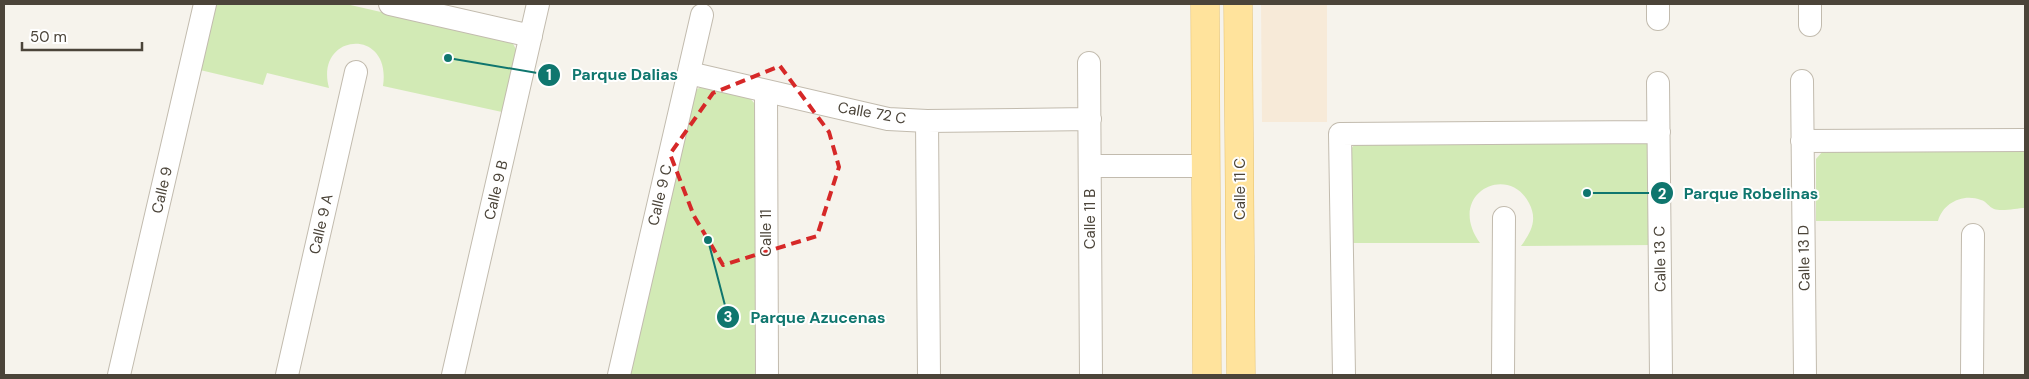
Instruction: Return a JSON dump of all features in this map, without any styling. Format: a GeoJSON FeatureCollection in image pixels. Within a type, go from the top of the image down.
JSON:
{"type":"FeatureCollection","features":[{"type":"Feature","properties":{"kind":"main road"},"geometry":{"type":"LineString","coordinates":[[1207,375],[1205,11],[1238,11]]}},
{"type":"Feature","properties":{"kind":"main road","name":"Calle 11 C"},"geometry":{"type":"LineString","coordinates":[[1238,11],[1241,375]]}},
{"type":"Feature","properties":{"kind":"main road"},"geometry":{"type":"LineString","coordinates":[[1205,50],[1238,49]]}},
{"type":"Feature","properties":{"kind":"main road"},"geometry":{"type":"LineString","coordinates":[[1206,86],[1239,85]]}},
{"type":"Feature","properties":{"kind":"street","name":"Calle 9"},"geometry":{"type":"LineString","coordinates":[[119,375],[205,4]]}},
{"type":"Feature","properties":{"kind":"street"},"geometry":{"type":"LineString","coordinates":[[390,4],[530,36]]}},
{"type":"Feature","properties":{"kind":"street","name":"Calle 9 B"},"geometry":{"type":"LineString","coordinates":[[453,375],[538,4]]}},
{"type":"Feature","properties":{"kind":"street","name":"Calle 9 C"},"geometry":{"type":"LineString","coordinates":[[619,375],[702,15]]}},
{"type":"Feature","properties":{"kind":"street","name":"Calle 11 B"},"geometry":{"type":"LineString","coordinates":[[1090,63],[1090,375]]}},
{"type":"Feature","properties":{"kind":"street","name":"Calle 9 A"},"geometry":{"type":"LineString","coordinates":[[287,375],[356,72]]}},
{"type":"Feature","properties":{"kind":"street","name":"Calle 72 C"},"geometry":{"type":"LineString","coordinates":[[689,73],[888,119],[927,121],[1090,119]]}},
{"type":"Feature","properties":{"kind":"street","name":"Calle 13 D"},"geometry":{"type":"LineString","coordinates":[[1802,81],[1806,375]]}},
{"type":"Feature","properties":{"kind":"street","name":"Calle 13 C"},"geometry":{"type":"LineString","coordinates":[[1658,83],[1661,375]]}},
{"type":"Feature","properties":{"kind":"street","name":"Calle 11"},"geometry":{"type":"LineString","coordinates":[[766,92],[767,375]]}},
{"type":"Feature","properties":{"kind":"street"},"geometry":{"type":"LineString","coordinates":[[927,121],[929,375]]}},
{"type":"Feature","properties":{"kind":"street"},"geometry":{"type":"LineString","coordinates":[[1344,375],[1340,134],[1659,132]]}},
{"type":"Feature","properties":{"kind":"street"},"geometry":{"type":"LineString","coordinates":[[1802,141],[2025,140]]}},
{"type":"Feature","properties":{"kind":"street"},"geometry":{"type":"LineString","coordinates":[[1090,166],[1206,166]]}},
{"type":"Feature","properties":{"kind":"street"},"geometry":{"type":"LineString","coordinates":[[1503,375],[1504,218]]}},
{"type":"Feature","properties":{"kind":"street"},"geometry":{"type":"LineString","coordinates":[[1972,375],[1973,235]]}},
{"type":"Feature","properties":{"kind":"highlighted area"},"geometry":{"type":"Polygon","coordinates":[[[780,66],[829,132],[839,167],[817,236],[723,265],[694,216],[670,154],[713,93],[780,66]]]}},
{"type":"Feature","properties":{"kind":"shaded area"},"geometry":{"type":"Polygon","coordinates":[[[1261,4],[1327,4],[1327,122],[1262,122],[1261,4]]]}},
{"type":"Feature","properties":{"kind":"green space"},"geometry":{"type":"Polygon","coordinates":[[[216,4],[346,4],[512,42],[517,51],[502,112],[383,86],[383,67],[376,53],[366,46],[354,44],[342,47],[332,56],[327,70],[329,88],[267,73],[263,85],[200,70],[216,4]]]}},
{"type":"Feature","properties":{"kind":"green space"},"geometry":{"type":"Polygon","coordinates":[[[704,85],[748,96],[755,104],[757,375],[629,375],[694,91],[704,85]]]}},
{"type":"Feature","properties":{"kind":"green space"},"geometry":{"type":"Polygon","coordinates":[[[1645,141],[1652,147],[1654,245],[1521,246],[1532,226],[1532,209],[1519,191],[1508,185],[1495,185],[1484,189],[1475,198],[1470,210],[1471,226],[1480,243],[1350,243],[1349,151],[1356,143],[1645,141]]]}},
{"type":"Feature","properties":{"kind":"green space"},"geometry":{"type":"Polygon","coordinates":[[[2025,150],[2025,208],[1997,210],[1983,201],[1967,198],[1955,201],[1949,205],[1944,209],[1938,221],[1816,221],[1816,159],[1823,151],[2025,150]]]}},
{"type":"Feature","properties":{"kind":"place","name":"Parque Dalias"},"geometry":{"type":"Point","coordinates":[448,58]}},
{"type":"Feature","properties":{"kind":"place","name":"Parque Robelinas"},"geometry":{"type":"Point","coordinates":[1587,193]}},
{"type":"Feature","properties":{"kind":"place","name":"Parque Azucenas"},"geometry":{"type":"Point","coordinates":[708,240]}}]}
